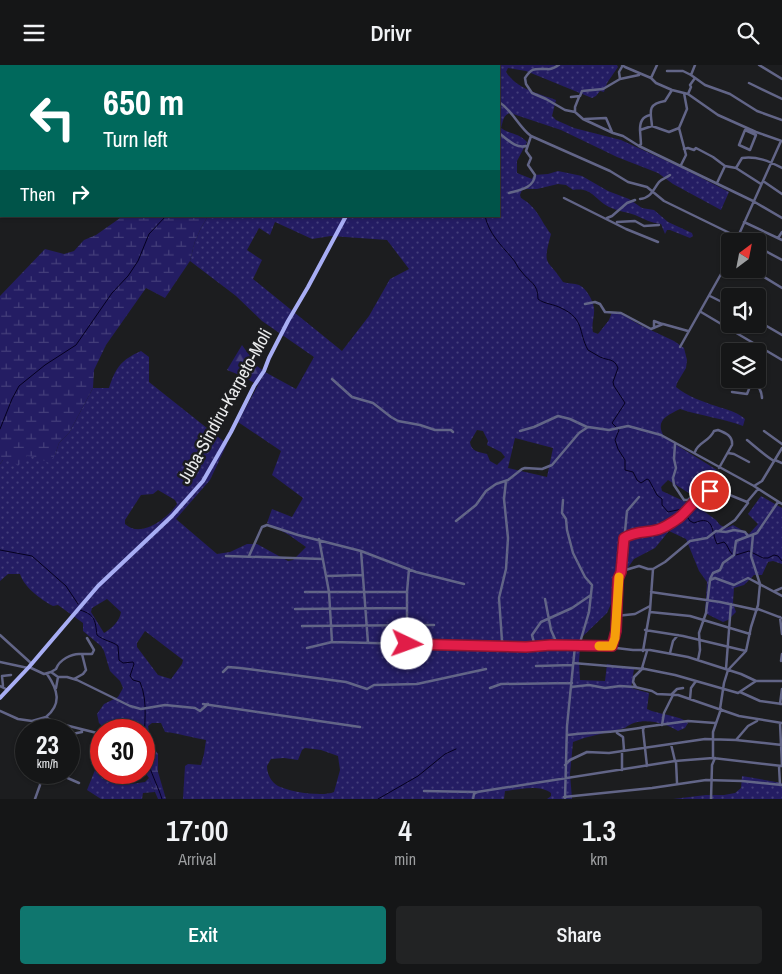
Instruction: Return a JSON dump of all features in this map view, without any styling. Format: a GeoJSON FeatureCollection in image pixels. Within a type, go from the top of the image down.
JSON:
{"type":"FeatureCollection","features":[{"type":"Feature","properties":{"kind":"main road","name":"Juba-Sindiru-Karpeto-Moli"},"geometry":{"type":"LineString","coordinates":[[0,698],[98,587],[172,516],[203,481],[345,217]]}},
{"type":"Feature","properties":{"kind":"street"},"geometry":{"type":"LineString","coordinates":[[559,65],[549,70],[535,68],[526,75],[526,84],[532,93],[546,99],[564,111],[575,112],[579,116],[623,136],[639,147],[681,165],[754,201],[782,218]]}},
{"type":"Feature","properties":{"kind":"street"},"geometry":{"type":"LineString","coordinates":[[620,79],[619,72],[623,65],[651,78],[656,83],[672,91],[688,94],[718,115],[782,140],[739,233]]}},
{"type":"Feature","properties":{"kind":"street"},"geometry":{"type":"LineString","coordinates":[[651,78],[657,65]]}},
{"type":"Feature","properties":{"kind":"street"},"geometry":{"type":"LineString","coordinates":[[692,75],[696,65]]}},
{"type":"Feature","properties":{"kind":"street"},"geometry":{"type":"LineString","coordinates":[[759,65],[782,79]]}},
{"type":"Feature","properties":{"kind":"street"},"geometry":{"type":"LineString","coordinates":[[667,71],[683,71],[705,85],[730,94],[757,111],[782,120]]}},
{"type":"Feature","properties":{"kind":"street"},"geometry":{"type":"LineString","coordinates":[[575,112],[575,107],[582,91],[603,89],[620,79],[641,75]]}},
{"type":"Feature","properties":{"kind":"street"},"geometry":{"type":"LineString","coordinates":[[688,94],[690,85],[695,78]]}},
{"type":"Feature","properties":{"kind":"street"},"geometry":{"type":"LineString","coordinates":[[749,83],[782,99]]}},
{"type":"Feature","properties":{"kind":"street"},"geometry":{"type":"LineString","coordinates":[[652,126],[651,109],[654,105],[665,101],[672,91]]}},
{"type":"Feature","properties":{"kind":"street"},"geometry":{"type":"LineString","coordinates":[[681,165],[686,155],[680,128],[687,109],[684,93]]}},
{"type":"Feature","properties":{"kind":"street"},"geometry":{"type":"LineString","coordinates":[[571,97],[580,96]]}},
{"type":"Feature","properties":{"kind":"street"},"geometry":{"type":"LineString","coordinates":[[500,103],[510,110],[522,129],[531,136],[610,171],[628,182],[647,187],[670,204],[729,233]]}},
{"type":"Feature","properties":{"kind":"street"},"geometry":{"type":"LineString","coordinates":[[639,147],[641,144],[640,123],[643,118],[650,115]]}},
{"type":"Feature","properties":{"kind":"street"},"geometry":{"type":"LineString","coordinates":[[585,119],[606,118],[613,133]]}},
{"type":"Feature","properties":{"kind":"street"},"geometry":{"type":"LineString","coordinates":[[640,130],[652,126],[669,133],[680,128]]}},
{"type":"Feature","properties":{"kind":"street"},"geometry":{"type":"LineString","coordinates":[[745,130],[756,135],[750,149],[739,145],[745,130]]}},
{"type":"Feature","properties":{"kind":"street"},"geometry":{"type":"LineString","coordinates":[[500,134],[519,147],[527,145]]}},
{"type":"Feature","properties":{"kind":"street"},"geometry":{"type":"LineString","coordinates":[[509,193],[532,185],[534,181],[535,175],[528,165],[531,158],[526,151],[531,136]]}},
{"type":"Feature","properties":{"kind":"street"},"geometry":{"type":"LineString","coordinates":[[684,149],[694,150],[696,148],[713,157],[724,167],[736,168],[782,194]]}},
{"type":"Feature","properties":{"kind":"street"},"geometry":{"type":"LineString","coordinates":[[736,168],[742,158],[754,157],[782,168]]}},
{"type":"Feature","properties":{"kind":"street"},"geometry":{"type":"LineString","coordinates":[[717,183],[724,167]]}},
{"type":"Feature","properties":{"kind":"street"},"geometry":{"type":"LineString","coordinates":[[640,199],[644,199],[653,193],[659,182],[670,175]]}},
{"type":"Feature","properties":{"kind":"street"},"geometry":{"type":"LineString","coordinates":[[564,198],[626,229],[658,242]]}},
{"type":"Feature","properties":{"kind":"street"},"geometry":{"type":"LineString","coordinates":[[606,218],[612,216],[627,203],[635,200]]}},
{"type":"Feature","properties":{"kind":"street"},"geometry":{"type":"LineString","coordinates":[[615,222],[635,221],[644,226],[659,225]]}},
{"type":"Feature","properties":{"kind":"street"},"geometry":{"type":"LineString","coordinates":[[744,222],[782,240]]}},
{"type":"Feature","properties":{"kind":"street"},"geometry":{"type":"LineString","coordinates":[[778,238],[782,232]]}},
{"type":"Feature","properties":{"kind":"street"},"geometry":{"type":"LineString","coordinates":[[766,252],[782,261]]}},
{"type":"Feature","properties":{"kind":"street"},"geometry":{"type":"LineString","coordinates":[[680,347],[721,275]]}},
{"type":"Feature","properties":{"kind":"street"},"geometry":{"type":"LineString","coordinates":[[766,278],[782,288]]}},
{"type":"Feature","properties":{"kind":"street"},"geometry":{"type":"LineString","coordinates":[[710,296],[721,302]]}},
{"type":"Feature","properties":{"kind":"street"},"geometry":{"type":"LineString","coordinates":[[585,304],[595,301],[600,304],[605,312],[621,313],[649,328],[663,324]]}},
{"type":"Feature","properties":{"kind":"street"},"geometry":{"type":"LineString","coordinates":[[701,312],[755,343]]}},
{"type":"Feature","properties":{"kind":"street"},"geometry":{"type":"LineString","coordinates":[[654,328],[654,321],[688,331]]}},
{"type":"Feature","properties":{"kind":"street"},"geometry":{"type":"LineString","coordinates":[[766,326],[782,335]]}},
{"type":"Feature","properties":{"kind":"street"},"geometry":{"type":"LineString","coordinates":[[766,349],[782,360]]}},
{"type":"Feature","properties":{"kind":"street"},"geometry":{"type":"LineString","coordinates":[[332,379],[352,397],[373,403],[398,421],[435,430],[451,430],[453,432]]}},
{"type":"Feature","properties":{"kind":"street"},"geometry":{"type":"LineString","coordinates":[[732,392],[746,394],[749,388]]}},
{"type":"Feature","properties":{"kind":"street"},"geometry":{"type":"LineString","coordinates":[[759,388],[762,398]]}},
{"type":"Feature","properties":{"kind":"street"},"geometry":{"type":"LineString","coordinates":[[520,431],[558,416],[570,419],[582,426],[609,431],[628,426],[638,428],[661,435],[674,444],[695,453],[754,486],[782,504]]}},
{"type":"Feature","properties":{"kind":"street"},"geometry":{"type":"LineString","coordinates":[[456,521],[476,505],[486,491],[496,484],[506,481],[525,468],[542,469],[552,465],[576,436],[588,427]]}},
{"type":"Feature","properties":{"kind":"street"},"geometry":{"type":"LineString","coordinates":[[695,453],[699,445],[711,437],[714,431],[718,430],[731,439],[732,445],[719,468]]}},
{"type":"Feature","properties":{"kind":"street"},"geometry":{"type":"LineString","coordinates":[[754,486],[762,481],[782,446],[764,431]]}},
{"type":"Feature","properties":{"kind":"street"},"geometry":{"type":"LineString","coordinates":[[746,440],[764,455],[782,463]]}},
{"type":"Feature","properties":{"kind":"street"},"geometry":{"type":"LineString","coordinates":[[674,444],[676,468],[673,478],[675,487],[684,500],[688,500],[692,496],[697,498],[704,496],[708,491],[720,491],[744,502],[748,501]]}},
{"type":"Feature","properties":{"kind":"street"},"geometry":{"type":"LineString","coordinates":[[728,453],[749,462]]}},
{"type":"Feature","properties":{"kind":"street"},"geometry":{"type":"LineString","coordinates":[[506,481],[504,499],[508,538],[506,569],[499,598],[502,641],[511,646]]}},
{"type":"Feature","properties":{"kind":"street"},"geometry":{"type":"LineString","coordinates":[[725,532],[758,489]]}},
{"type":"Feature","properties":{"kind":"street"},"geometry":{"type":"LineString","coordinates":[[612,646],[616,631],[618,579],[622,571],[627,511],[639,497]]}},
{"type":"Feature","properties":{"kind":"street"},"geometry":{"type":"LineString","coordinates":[[624,538],[639,531],[661,529],[682,516],[697,498]]}},
{"type":"Feature","properties":{"kind":"street"},"geometry":{"type":"LineString","coordinates":[[490,688],[501,684],[572,685],[589,685],[605,688],[613,686],[637,687],[658,694],[672,694],[759,720],[781,723],[781,785],[712,780],[564,798],[567,735],[572,685],[573,664],[577,646],[590,612],[592,585],[585,577],[573,553],[566,519],[562,513],[563,500]]}},
{"type":"Feature","properties":{"kind":"street"},"geometry":{"type":"LineString","coordinates":[[698,660],[700,633],[708,600],[710,579],[713,573],[720,570],[723,563],[734,555],[736,541],[757,533],[778,502]]}},
{"type":"Feature","properties":{"kind":"street"},"geometry":{"type":"LineString","coordinates":[[249,556],[262,527],[265,525],[361,551],[409,569],[464,584]]}},
{"type":"Feature","properties":{"kind":"street"},"geometry":{"type":"LineString","coordinates":[[622,571],[639,566],[653,569],[665,562],[690,541],[705,538],[719,531],[722,527],[729,525]]}},
{"type":"Feature","properties":{"kind":"street"},"geometry":{"type":"LineString","coordinates":[[719,531],[734,530],[744,532],[748,536]]}},
{"type":"Feature","properties":{"kind":"street"},"geometry":{"type":"LineString","coordinates":[[727,669],[746,651],[757,610],[760,584],[751,556],[753,535]]}},
{"type":"Feature","properties":{"kind":"street"},"geometry":{"type":"LineString","coordinates":[[319,539],[329,592],[332,642]]}},
{"type":"Feature","properties":{"kind":"street"},"geometry":{"type":"LineString","coordinates":[[361,551],[368,643]]}},
{"type":"Feature","properties":{"kind":"street"},"geometry":{"type":"LineString","coordinates":[[226,556],[323,559]]}},
{"type":"Feature","properties":{"kind":"street"},"geometry":{"type":"LineString","coordinates":[[407,644],[409,569]]}},
{"type":"Feature","properties":{"kind":"street"},"geometry":{"type":"LineString","coordinates":[[628,687],[642,668],[650,612],[653,569]]}},
{"type":"Feature","properties":{"kind":"street"},"geometry":{"type":"LineString","coordinates":[[326,576],[363,575]]}},
{"type":"Feature","properties":{"kind":"street"},"geometry":{"type":"LineString","coordinates":[[710,579],[715,578],[734,585],[746,578],[782,596]]}},
{"type":"Feature","properties":{"kind":"street"},"geometry":{"type":"LineString","coordinates":[[775,591],[782,588]]}},
{"type":"Feature","properties":{"kind":"street"},"geometry":{"type":"LineString","coordinates":[[304,592],[407,592]]}},
{"type":"Feature","properties":{"kind":"street"},"geometry":{"type":"LineString","coordinates":[[651,592],[731,604],[781,617],[782,634]]}},
{"type":"Feature","properties":{"kind":"street"},"geometry":{"type":"LineString","coordinates":[[534,647],[533,633],[541,622],[572,608],[591,595]]}},
{"type":"Feature","properties":{"kind":"street"},"geometry":{"type":"LineString","coordinates":[[545,599],[551,630],[558,646]]}},
{"type":"Feature","properties":{"kind":"street"},"geometry":{"type":"LineString","coordinates":[[711,799],[714,758],[712,739],[720,709],[727,669],[731,604]]}},
{"type":"Feature","properties":{"kind":"street"},"geometry":{"type":"LineString","coordinates":[[616,616],[635,614],[650,605]]}},
{"type":"Feature","properties":{"kind":"street"},"geometry":{"type":"LineString","coordinates":[[295,609],[407,608]]}},
{"type":"Feature","properties":{"kind":"street"},"geometry":{"type":"LineString","coordinates":[[650,612],[690,617],[750,634]]}},
{"type":"Feature","properties":{"kind":"street"},"geometry":{"type":"LineString","coordinates":[[302,626],[434,625]]}},
{"type":"Feature","properties":{"kind":"street"},"geometry":{"type":"LineString","coordinates":[[646,630],[678,635],[746,651]]}},
{"type":"Feature","properties":{"kind":"street"},"geometry":{"type":"LineString","coordinates":[[0,635],[29,667]]}},
{"type":"Feature","properties":{"kind":"street"},"geometry":{"type":"LineString","coordinates":[[670,653],[673,641],[678,635]]}},
{"type":"Feature","properties":{"kind":"street"},"geometry":{"type":"LineString","coordinates":[[47,674],[56,669],[58,663],[75,653],[92,654],[94,650],[86,638]]}},
{"type":"Feature","properties":{"kind":"street"},"geometry":{"type":"LineString","coordinates":[[307,648],[332,642],[534,647],[612,646],[670,653],[727,669],[756,681],[782,681]]}},
{"type":"Feature","properties":{"kind":"street"},"geometry":{"type":"LineString","coordinates":[[74,679],[83,675],[86,671],[82,654]]}},
{"type":"Feature","properties":{"kind":"street"},"geometry":{"type":"LineString","coordinates":[[781,661],[782,654]]}},
{"type":"Feature","properties":{"kind":"street"},"geometry":{"type":"LineString","coordinates":[[0,662],[29,667],[47,674],[56,689]]}},
{"type":"Feature","properties":{"kind":"street"},"geometry":{"type":"LineString","coordinates":[[536,666],[573,664],[642,668],[740,693],[760,701],[781,704],[782,689]]}},
{"type":"Feature","properties":{"kind":"street"},"geometry":{"type":"LineString","coordinates":[[223,673],[228,667],[240,668],[346,682],[367,689],[374,685],[418,684],[486,669]]}},
{"type":"Feature","properties":{"kind":"street"},"geometry":{"type":"LineString","coordinates":[[51,672],[58,677],[74,679],[130,706],[141,709],[165,705],[195,708],[200,711],[208,704]]}},
{"type":"Feature","properties":{"kind":"street"},"geometry":{"type":"LineString","coordinates":[[8,690],[1,686],[2,675],[11,675]]}},
{"type":"Feature","properties":{"kind":"street"},"geometry":{"type":"LineString","coordinates":[[39,719],[46,717],[54,711],[57,699],[58,677]]}},
{"type":"Feature","properties":{"kind":"street"},"geometry":{"type":"LineString","coordinates":[[633,680],[637,687]]}},
{"type":"Feature","properties":{"kind":"street"},"geometry":{"type":"LineString","coordinates":[[690,699],[691,688],[696,681]]}},
{"type":"Feature","properties":{"kind":"street"},"geometry":{"type":"LineString","coordinates":[[740,693],[756,681]]}},
{"type":"Feature","properties":{"kind":"street"},"geometry":{"type":"LineString","coordinates":[[662,725],[664,713],[672,694],[677,689],[682,688]]}},
{"type":"Feature","properties":{"kind":"street"},"geometry":{"type":"LineString","coordinates":[[203,704],[360,727]]}},
{"type":"Feature","properties":{"kind":"street"},"geometry":{"type":"LineString","coordinates":[[0,711],[18,719]]}},
{"type":"Feature","properties":{"kind":"street"},"geometry":{"type":"LineString","coordinates":[[46,717],[53,722],[90,732]]}},
{"type":"Feature","properties":{"kind":"street"},"geometry":{"type":"LineString","coordinates":[[736,740],[748,726],[759,720]]}},
{"type":"Feature","properties":{"kind":"street"},"geometry":{"type":"LineString","coordinates":[[567,735],[616,732],[688,721],[715,723]]}},
{"type":"Feature","properties":{"kind":"street"},"geometry":{"type":"LineString","coordinates":[[644,727],[647,766]]}},
{"type":"Feature","properties":{"kind":"street"},"geometry":{"type":"LineString","coordinates":[[80,732],[82,732],[81,729]]}},
{"type":"Feature","properties":{"kind":"street"},"geometry":{"type":"LineString","coordinates":[[616,732],[622,737],[622,770]]}},
{"type":"Feature","properties":{"kind":"street"},"geometry":{"type":"LineString","coordinates":[[565,765],[570,760],[587,752],[604,753],[712,739],[781,745]]}},
{"type":"Feature","properties":{"kind":"street"},"geometry":{"type":"LineString","coordinates":[[671,744],[677,783]]}},
{"type":"Feature","properties":{"kind":"street"},"geometry":{"type":"LineString","coordinates":[[424,791],[446,790],[475,793],[675,761],[714,758],[781,766]]}},
{"type":"Feature","properties":{"kind":"street"},"geometry":{"type":"LineString","coordinates":[[35,799],[40,784]]}},
{"type":"Feature","properties":{"kind":"street"},"geometry":{"type":"LineString","coordinates":[[473,799],[475,793]]}},
{"type":"Feature","properties":{"kind":"green space"},"geometry":{"type":"Polygon","coordinates":[[[500,65],[617,65],[618,67],[607,83],[604,92],[600,91],[592,98],[526,71],[508,68],[506,72],[516,83],[535,93],[556,100],[552,116],[556,120],[574,128],[621,140],[729,192],[721,210],[673,184],[658,173],[617,157],[561,130],[510,113],[506,115],[501,128],[521,137],[527,142],[517,161],[517,173],[532,179],[534,175],[558,171],[582,176],[608,191],[629,199],[642,208],[654,210],[668,222],[692,233],[693,236],[690,238],[670,230],[667,230],[665,234],[661,224],[612,208],[585,190],[573,190],[566,185],[558,184],[537,189],[526,189],[522,190],[520,195],[535,210],[551,234],[547,252],[550,265],[563,282],[579,285],[587,291],[591,298],[594,308],[593,332],[598,334],[609,320],[612,312],[618,312],[674,341],[684,348],[687,360],[686,368],[676,387],[706,403],[735,412],[745,419],[743,426],[680,409],[666,417],[661,423],[665,438],[717,470],[709,481],[705,498],[700,500],[668,480],[661,487],[662,491],[701,509],[726,528],[733,525],[749,534],[758,524],[748,514],[761,496],[782,508],[782,564],[773,561],[768,562],[762,575],[754,575],[744,585],[734,588],[733,603],[736,612],[728,620],[723,622],[705,613],[707,582],[699,571],[686,539],[669,531],[655,548],[634,559],[625,572],[607,613],[581,638],[580,680],[605,681],[607,664],[634,669],[631,688],[649,693],[647,709],[684,720],[688,723],[685,728],[678,731],[666,725],[644,721],[573,742],[570,774],[572,799],[547,799],[551,796],[551,793],[535,788],[505,791],[504,799],[183,799],[185,766],[188,764],[201,765],[206,740],[165,732],[161,723],[155,723],[155,719],[98,719],[97,714],[104,704],[118,697],[123,688],[120,681],[110,671],[101,646],[83,631],[83,623],[58,605],[53,606],[38,596],[29,588],[20,574],[8,574],[0,581],[0,464],[3,460],[27,456],[55,455],[59,443],[69,433],[93,388],[109,388],[120,365],[141,351],[149,357],[149,382],[227,444],[210,480],[176,519],[217,554],[230,552],[247,544],[257,544],[288,561],[293,560],[306,547],[267,523],[272,509],[292,517],[303,498],[272,475],[281,451],[238,422],[265,372],[296,389],[314,357],[262,321],[236,296],[190,261],[195,241],[207,217],[500,217],[500,65]],[[275,222],[270,235],[259,228],[247,250],[262,260],[253,279],[342,351],[369,316],[390,279],[409,269],[387,240],[331,236],[312,239],[275,222]],[[477,430],[470,442],[472,447],[476,451],[487,454],[490,461],[497,465],[505,457],[501,452],[487,445],[488,441],[483,431],[477,430]],[[515,438],[508,468],[547,477],[553,448],[515,438]],[[158,490],[153,494],[141,495],[125,520],[125,524],[131,528],[146,528],[154,525],[173,509],[177,504],[175,500],[158,490]],[[107,599],[92,608],[91,612],[104,633],[115,624],[121,612],[107,599]],[[145,631],[137,643],[137,647],[158,675],[171,679],[183,660],[145,631]],[[305,748],[302,750],[298,760],[271,759],[267,766],[270,778],[278,786],[298,792],[322,794],[334,792],[340,770],[338,756],[321,750],[305,748]]]}},
{"type":"Feature","properties":{"kind":"green space"},"geometry":{"type":"Polygon","coordinates":[[[122,217],[207,217],[195,241],[190,261],[165,298],[146,288],[106,345],[94,370],[93,388],[69,433],[59,443],[55,455],[49,463],[36,457],[27,456],[18,466],[11,460],[3,460],[0,464],[0,296],[45,249],[64,254],[74,251],[84,240],[96,235],[122,217]]]}},
{"type":"Feature","properties":{"kind":"green space"},"geometry":{"type":"Polygon","coordinates":[[[242,345],[257,366],[265,372],[258,385],[227,370],[242,345]]]}},
{"type":"Feature","properties":{"kind":"green space"},"geometry":{"type":"Polygon","coordinates":[[[155,750],[158,754],[158,772],[166,799],[158,799],[152,784],[155,784],[155,750]]]}},
{"type":"Feature","properties":{"kind":"green space"},"geometry":{"type":"Polygon","coordinates":[[[742,776],[782,783],[782,799],[673,799],[735,793],[741,788],[742,776]]]}},
{"type":"Feature","properties":{"kind":"green space"},"geometry":{"type":"Polygon","coordinates":[[[90,782],[124,785],[152,784],[155,792],[143,793],[142,799],[101,799],[87,790],[90,782]]]}},
{"type":"Feature","properties":{"kind":"waterway"},"geometry":{"type":"LineString","coordinates":[[0,429],[19,386],[45,365],[76,345],[112,293],[128,276],[138,261],[149,234],[165,217]]}},
{"type":"Feature","properties":{"kind":"waterway"},"geometry":{"type":"LineString","coordinates":[[485,217],[496,239],[535,286],[538,299],[569,312],[580,326],[588,350],[600,357],[613,361],[618,368],[613,382],[625,403],[612,423],[619,430],[615,440],[625,460],[625,470],[633,472],[641,483],[647,479],[649,480],[657,495],[662,499],[662,505],[668,512],[682,509],[690,521],[694,523],[706,521],[709,523],[717,544],[724,542],[732,554]]}},
{"type":"Feature","properties":{"kind":"waterway"},"geometry":{"type":"LineString","coordinates":[[0,550],[32,556],[66,586],[78,604]]}},
{"type":"Feature","properties":{"kind":"waterway"},"geometry":{"type":"LineString","coordinates":[[736,555],[749,551],[763,558],[774,555],[778,556],[782,561]]}},
{"type":"Feature","properties":{"kind":"waterway"},"geometry":{"type":"LineString","coordinates":[[80,610],[92,616],[97,635],[118,646],[119,660],[123,663],[133,662],[134,664],[130,676],[133,680],[140,682],[143,690],[146,753],[162,799]]}},
{"type":"Feature","properties":{"kind":"waterway"},"geometry":{"type":"LineString","coordinates":[[378,799],[418,776],[445,754],[456,749]]}},
{"type":"Feature","properties":{"kind":"slow traffic"},"geometry":{"type":"LineString","coordinates":[[599,646],[612,646],[615,638],[619,577]]}},
{"type":"Feature","properties":{"kind":"route"},"geometry":{"type":"LineString","coordinates":[[407,644],[526,647],[551,645],[612,646],[616,631],[618,579],[624,552],[624,538],[639,531],[661,529],[682,516],[697,498],[704,496],[710,491]]}}]}
